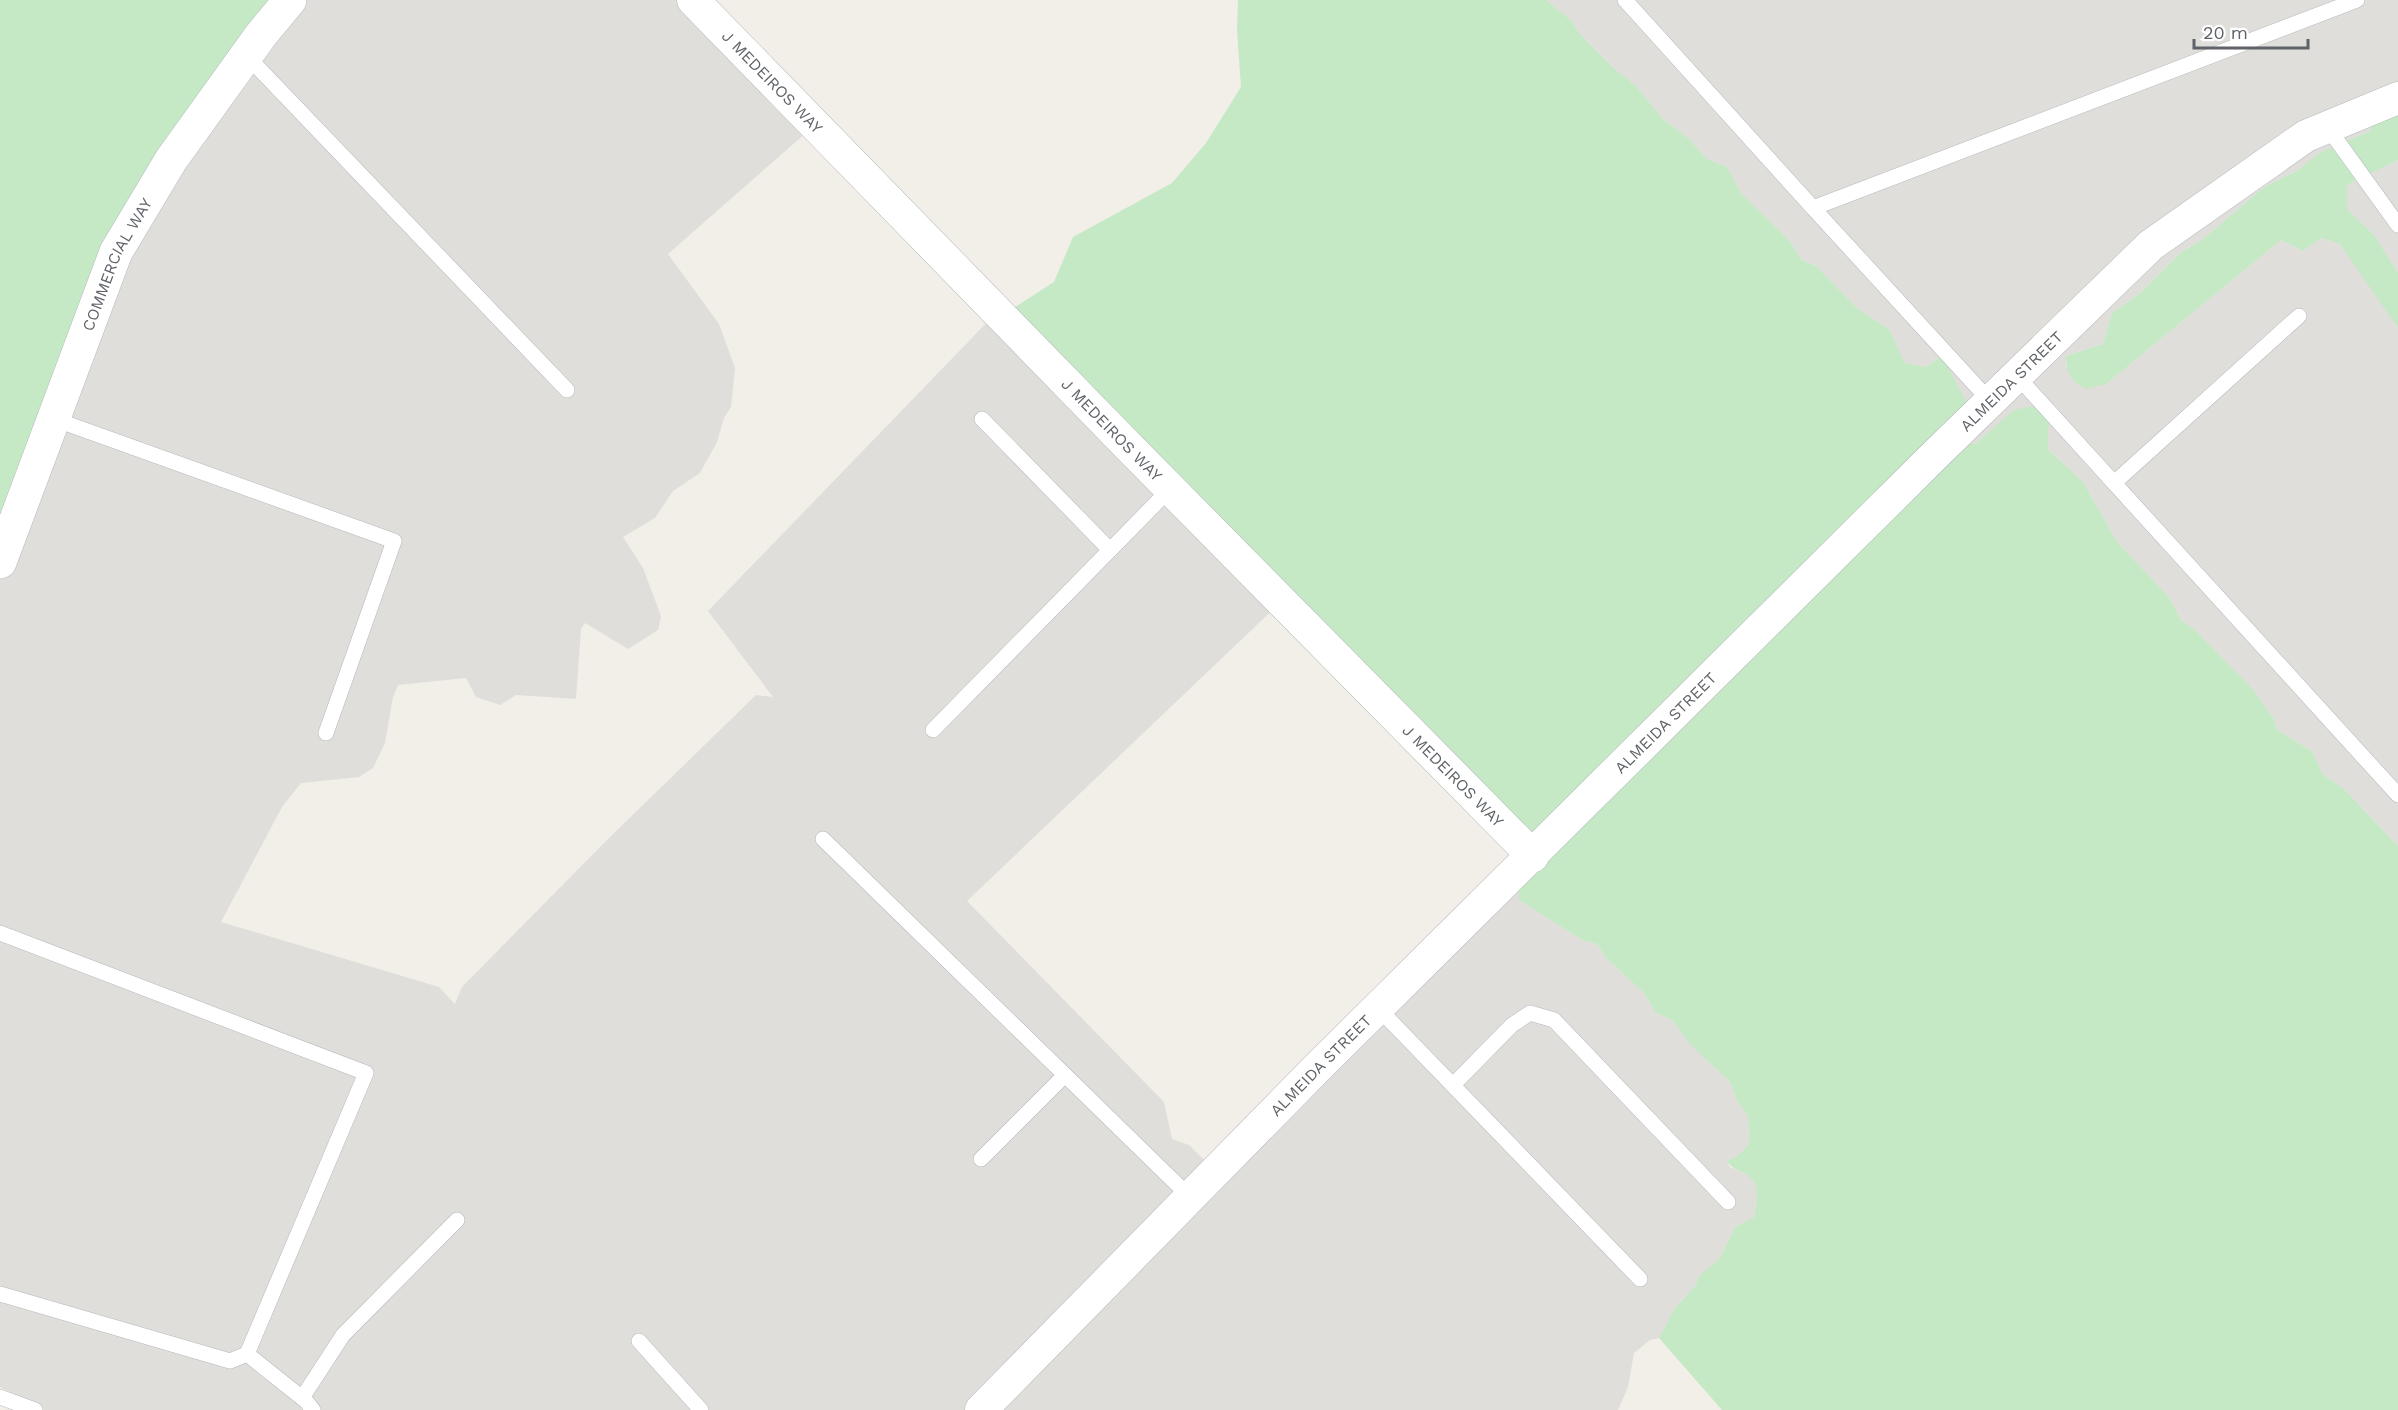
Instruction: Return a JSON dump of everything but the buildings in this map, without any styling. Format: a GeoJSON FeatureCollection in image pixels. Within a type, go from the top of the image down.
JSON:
{"type":"FeatureCollection","features":[{"type":"Feature","properties":{"kind":"street","name":"COMMERCIAL WAY"},"geometry":{"type":"LineString","coordinates":[[0,562],[116,252],[171,160],[246,55],[290,0]]}},
{"type":"Feature","properties":{"kind":"street","name":"J MEDEIROS WAY"},"geometry":{"type":"LineString","coordinates":[[693,0],[1170,489],[1533,856]]}},
{"type":"Feature","properties":{"kind":"street","name":"ALMEIDA STREET"},"geometry":{"type":"LineString","coordinates":[[981,1410],[1378,1008],[1990,401],[2151,245],[2306,136],[2398,98]]}},
{"type":"Feature","properties":{"kind":"lane"},"geometry":{"type":"LineString","coordinates":[[1625,0],[1990,401]]}},
{"type":"Feature","properties":{"kind":"lane"},"geometry":{"type":"LineString","coordinates":[[1813,208],[2357,0]]}},
{"type":"Feature","properties":{"kind":"lane"},"geometry":{"type":"LineString","coordinates":[[246,55],[567,390]]}},
{"type":"Feature","properties":{"kind":"lane"},"geometry":{"type":"LineString","coordinates":[[2328,128],[2398,225]]}},
{"type":"Feature","properties":{"kind":"lane"},"geometry":{"type":"LineString","coordinates":[[2114,483],[2299,316]]}},
{"type":"Feature","properties":{"kind":"lane"},"geometry":{"type":"LineString","coordinates":[[2017,376],[2398,795]]}},
{"type":"Feature","properties":{"kind":"lane"},"geometry":{"type":"LineString","coordinates":[[54,419],[394,541],[326,733]]}},
{"type":"Feature","properties":{"kind":"lane"},"geometry":{"type":"LineString","coordinates":[[982,419],[1110,550]]}},
{"type":"Feature","properties":{"kind":"lane"},"geometry":{"type":"LineString","coordinates":[[933,730],[1170,489]]}},
{"type":"Feature","properties":{"kind":"lane"},"geometry":{"type":"LineString","coordinates":[[823,838],[1190,1197]]}},
{"type":"Feature","properties":{"kind":"lane"},"geometry":{"type":"LineString","coordinates":[[0,933],[366,1073],[247,1354],[230,1361],[0,1294]]}},
{"type":"Feature","properties":{"kind":"lane"},"geometry":{"type":"LineString","coordinates":[[1378,1008],[1640,1279]]}},
{"type":"Feature","properties":{"kind":"lane"},"geometry":{"type":"LineString","coordinates":[[1453,1085],[1512,1025],[1530,1013],[1554,1020],[1728,1202]]}},
{"type":"Feature","properties":{"kind":"lane"},"geometry":{"type":"LineString","coordinates":[[981,1159],[1065,1075]]}},
{"type":"Feature","properties":{"kind":"lane"},"geometry":{"type":"LineString","coordinates":[[247,1354],[307,1404],[343,1335],[457,1220]]}},
{"type":"Feature","properties":{"kind":"lane"},"geometry":{"type":"LineString","coordinates":[[639,1341],[701,1410]]}},
{"type":"Feature","properties":{"kind":"lane"},"geometry":{"type":"LineString","coordinates":[[6,1403],[35,1410]]}},
{"type":"Feature","properties":{"kind":"shaded area"},"geometry":{"type":"Polygon","coordinates":[[[286,0],[689,0],[807,132],[668,254],[719,324],[735,368],[731,407],[724,418],[717,442],[700,473],[673,491],[655,518],[623,537],[643,568],[661,616],[658,630],[628,649],[585,623],[581,629],[576,699],[516,695],[500,705],[476,697],[466,678],[398,685],[393,697],[385,743],[373,768],[359,777],[301,783],[282,807],[221,922],[439,987],[455,1004],[462,987],[609,838],[756,695],[773,697],[708,611],[997,312],[1282,601],[967,901],[1164,1102],[1172,1139],[1189,1145],[1205,1161],[1508,888],[1519,892],[1519,900],[1582,940],[1597,944],[1606,958],[1643,992],[1656,1013],[1672,1020],[1691,1044],[1730,1082],[1737,1101],[1748,1116],[1749,1144],[1738,1156],[1727,1161],[1730,1167],[1751,1176],[1758,1190],[1754,1217],[1735,1227],[1720,1258],[1700,1276],[1696,1285],[1674,1309],[1659,1338],[1650,1340],[1634,1353],[1628,1387],[1618,1410],[44,1410],[0,1387],[0,553],[114,257],[286,0]]]}},
{"type":"Feature","properties":{"kind":"shaded area"},"geometry":{"type":"Polygon","coordinates":[[[1546,0],[2398,0],[2398,94],[2379,104],[2370,131],[2320,153],[2297,171],[2264,187],[2202,240],[2181,252],[2140,293],[2112,313],[2103,344],[2066,356],[2066,367],[2106,384],[2281,240],[2303,251],[2321,238],[2340,244],[2358,267],[2398,328],[2398,846],[2343,788],[2323,775],[2312,751],[2277,730],[2274,719],[2251,687],[2195,630],[2181,620],[2169,597],[2117,542],[2083,482],[2048,449],[2048,428],[2053,418],[2015,410],[1975,444],[1962,444],[1942,356],[1925,367],[1905,363],[1889,329],[1858,309],[1816,266],[1802,260],[1789,240],[1741,193],[1727,167],[1707,159],[1688,138],[1663,119],[1637,87],[1580,34],[1572,21],[1546,0]]]}},
{"type":"Feature","properties":{"kind":"shaded area"},"geometry":{"type":"Polygon","coordinates":[[[2398,160],[2398,273],[2374,235],[2347,209],[2347,185],[2398,160]]]}},
{"type":"Feature","properties":{"kind":"green space"},"geometry":{"type":"Polygon","coordinates":[[[0,0],[286,0],[178,145],[0,553],[0,0]]]}},
{"type":"Feature","properties":{"kind":"green space"},"geometry":{"type":"Polygon","coordinates":[[[1238,0],[1546,0],[1572,21],[1580,34],[1637,87],[1663,119],[1688,138],[1707,159],[1727,167],[1741,193],[1789,240],[1802,260],[1816,266],[1858,309],[1889,329],[1905,363],[1925,367],[1942,356],[1972,413],[1962,444],[1975,444],[2014,410],[2032,406],[2053,418],[2048,428],[2048,449],[2083,482],[2117,542],[2169,597],[2181,620],[2195,630],[2251,687],[2274,719],[2277,730],[2312,751],[2323,775],[2343,788],[2398,846],[2398,1410],[1722,1410],[1659,1338],[1674,1309],[1696,1285],[1699,1276],[1720,1258],[1735,1227],[1754,1217],[1757,1191],[1753,1180],[1733,1168],[1727,1161],[1738,1156],[1749,1144],[1748,1116],[1737,1101],[1730,1082],[1690,1044],[1672,1020],[1656,1013],[1643,992],[1606,958],[1597,944],[1582,940],[1519,900],[1519,892],[1508,888],[1523,860],[1001,316],[1054,282],[1073,237],[1172,183],[1206,143],[1241,87],[1237,29],[1238,0]]]}},
{"type":"Feature","properties":{"kind":"green space"},"geometry":{"type":"Polygon","coordinates":[[[2398,94],[2398,160],[2347,185],[2347,209],[2374,235],[2398,273],[2398,328],[2340,244],[2321,238],[2303,251],[2281,240],[2106,384],[2086,389],[2073,380],[2068,372],[2066,356],[2103,344],[2112,313],[2140,293],[2181,252],[2202,240],[2264,187],[2297,171],[2319,153],[2370,131],[2379,104],[2398,94]]]}}]}
